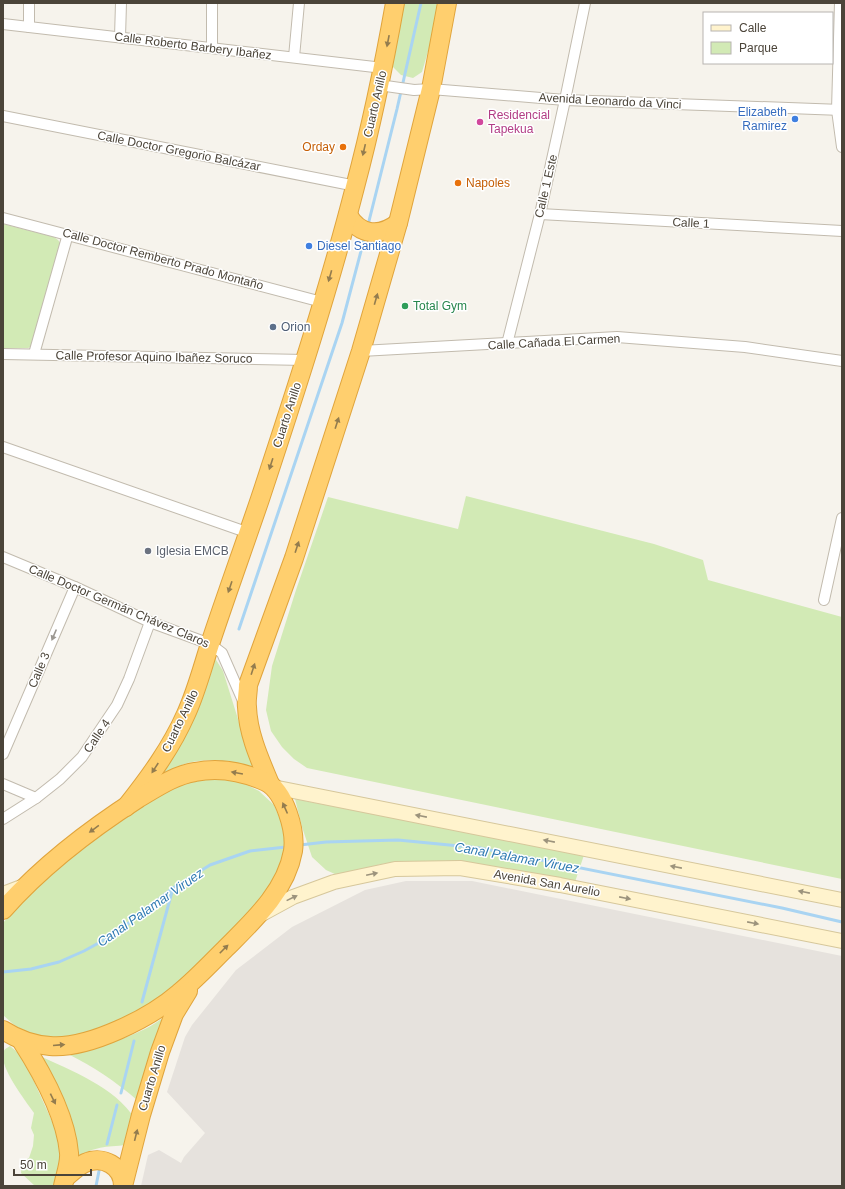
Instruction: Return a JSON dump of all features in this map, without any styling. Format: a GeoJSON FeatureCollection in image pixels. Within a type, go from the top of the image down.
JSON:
{"type":"FeatureCollection","features":[{"type":"Feature","properties":{"kind":"highway","name":"Cuarto Anillo"},"geometry":{"type":"LineString","coordinates":[[126,807],[149,778],[169,747],[186,714],[200,680],[210,644],[249,533],[305,360],[387,86],[383,68],[395,3]]}},
{"type":"Feature","properties":{"kind":"highway"},"geometry":{"type":"LineString","coordinates":[[3,1030],[21,1040],[50,1046],[77,1044],[127,1026],[154,1011],[178,994],[197,977],[258,916],[272,898],[285,874],[293,850],[292,832],[286,808],[271,786],[259,760],[251,734],[247,708],[248,685],[294,558],[361,351],[398,223],[423,89],[447,3]]}},
{"type":"Feature","properties":{"kind":"highway"},"geometry":{"type":"LineString","coordinates":[[348,215],[357,227],[381,240],[390,250]]}},
{"type":"Feature","properties":{"kind":"highway"},"geometry":{"type":"LineString","coordinates":[[339,243],[346,238],[353,236],[392,228],[398,223]]}},
{"type":"Feature","properties":{"kind":"highway"},"geometry":{"type":"LineString","coordinates":[[3,910],[26,885],[67,849],[126,807],[172,780],[194,772],[218,770],[239,773],[256,778],[271,786]]}},
{"type":"Feature","properties":{"kind":"highway","name":"Cuarto Anillo"},"geometry":{"type":"LineString","coordinates":[[123,1186],[141,1115],[160,1052],[174,1014],[197,977]]}},
{"type":"Feature","properties":{"kind":"highway"},"geometry":{"type":"LineString","coordinates":[[21,1040],[34,1061],[56,1106],[64,1130],[69,1154],[64,1182]]}},
{"type":"Feature","properties":{"kind":"highway"},"geometry":{"type":"LineString","coordinates":[[64,1182],[83,1163],[92,1160],[102,1160],[111,1164],[118,1170],[123,1178],[123,1186]]}},
{"type":"Feature","properties":{"kind":"main road"},"geometry":{"type":"LineString","coordinates":[[271,786],[842,900]]}},
{"type":"Feature","properties":{"kind":"main road","name":"Avenida San Aurelio"},"geometry":{"type":"LineString","coordinates":[[258,916],[293,897],[334,882],[395,869],[460,868],[560,885],[842,941]]}},
{"type":"Feature","properties":{"kind":"main road"},"geometry":{"type":"LineString","coordinates":[[3,894],[26,885]]}},
{"type":"Feature","properties":{"kind":"street"},"geometry":{"type":"LineString","coordinates":[[29,3],[29,27]]}},
{"type":"Feature","properties":{"kind":"street"},"geometry":{"type":"LineString","coordinates":[[120,37],[121,3]]}},
{"type":"Feature","properties":{"kind":"street"},"geometry":{"type":"LineString","coordinates":[[212,3],[212,48]]}},
{"type":"Feature","properties":{"kind":"street"},"geometry":{"type":"LineString","coordinates":[[294,57],[299,3]]}},
{"type":"Feature","properties":{"kind":"street","name":"Calle 1 Este"},"geometry":{"type":"LineString","coordinates":[[507,344],[540,214],[585,3]]}},
{"type":"Feature","properties":{"kind":"street"},"geometry":{"type":"LineString","coordinates":[[840,3],[840,110],[842,146]]}},
{"type":"Feature","properties":{"kind":"street","name":"Calle Roberto Barbery Ibañez"},"geometry":{"type":"LineString","coordinates":[[4,27],[29,27],[383,68]]}},
{"type":"Feature","properties":{"kind":"street","name":"Avenida Leonardo da Vinci"},"geometry":{"type":"LineString","coordinates":[[387,86],[565,100],[840,110]]}},
{"type":"Feature","properties":{"kind":"street","name":"Calle Doctor Gregorio Balcázar"},"geometry":{"type":"LineString","coordinates":[[3,116],[356,186]]}},
{"type":"Feature","properties":{"kind":"street","name":"Calle 1"},"geometry":{"type":"LineString","coordinates":[[540,214],[842,231]]}},
{"type":"Feature","properties":{"kind":"street","name":"Calle Doctor Remberto Prado Montaño"},"geometry":{"type":"LineString","coordinates":[[3,218],[322,302]]}},
{"type":"Feature","properties":{"kind":"street"},"geometry":{"type":"LineString","coordinates":[[34,354],[68,234]]}},
{"type":"Feature","properties":{"kind":"street","name":"Calle Cañada El Carmen"},"geometry":{"type":"LineString","coordinates":[[361,351],[617,337],[745,347],[842,361]]}},
{"type":"Feature","properties":{"kind":"street","name":"Calle Profesor Aquino Ibañez Soruco"},"geometry":{"type":"LineString","coordinates":[[3,354],[305,360]]}},
{"type":"Feature","properties":{"kind":"street"},"geometry":{"type":"LineString","coordinates":[[3,447],[249,533]]}},
{"type":"Feature","properties":{"kind":"street"},"geometry":{"type":"LineString","coordinates":[[824,600],[842,518]]}},
{"type":"Feature","properties":{"kind":"street","name":"Calle Doctor Germán Chávez Claros"},"geometry":{"type":"LineString","coordinates":[[3,557],[74,587],[150,622],[210,644],[222,653],[247,708]]}},
{"type":"Feature","properties":{"kind":"street","name":"Calle 3"},"geometry":{"type":"LineString","coordinates":[[3,754],[74,587]]}},
{"type":"Feature","properties":{"kind":"street","name":"Calle 4"},"geometry":{"type":"LineString","coordinates":[[3,818],[36,798],[60,779],[82,757],[114,711],[129,679],[150,622]]}},
{"type":"Feature","properties":{"kind":"street"},"geometry":{"type":"LineString","coordinates":[[3,784],[36,798]]}},
{"type":"Feature","properties":{"kind":"shaded area"},"geometry":{"type":"Polygon","coordinates":[[[406,881],[472,881],[842,956],[842,1186],[141,1186],[148,1155],[159,1150],[181,1163],[184,1157],[205,1133],[167,1092],[185,1037],[192,1025],[236,970],[292,927],[365,890],[406,881]]]}},
{"type":"Feature","properties":{"kind":"green space"},"geometry":{"type":"Polygon","coordinates":[[[404,3],[439,3],[432,38],[422,72],[413,78],[401,75],[392,66],[404,3]]]}},
{"type":"Feature","properties":{"kind":"green space"},"geometry":{"type":"Polygon","coordinates":[[[3,224],[54,237],[61,244],[31,347],[28,348],[3,348],[3,224]]]}},
{"type":"Feature","properties":{"kind":"green space"},"geometry":{"type":"Polygon","coordinates":[[[466,496],[654,544],[703,560],[708,580],[842,617],[842,879],[307,768],[294,759],[282,747],[271,731],[266,710],[272,666],[328,497],[458,529],[466,496]]]}},
{"type":"Feature","properties":{"kind":"green space"},"geometry":{"type":"Polygon","coordinates":[[[213,655],[223,671],[253,767],[223,761],[208,760],[183,764],[158,777],[213,655]]]}},
{"type":"Feature","properties":{"kind":"green space"},"geometry":{"type":"Polygon","coordinates":[[[218,776],[237,780],[259,791],[274,805],[285,830],[285,852],[282,867],[265,895],[197,969],[139,1012],[100,1030],[70,1037],[45,1040],[30,1035],[13,1024],[3,1015],[3,923],[26,896],[60,862],[157,796],[188,779],[218,776]]]}},
{"type":"Feature","properties":{"kind":"green space"},"geometry":{"type":"Polygon","coordinates":[[[295,799],[584,855],[575,882],[460,862],[410,861],[382,864],[337,875],[326,870],[312,857],[295,799]]]}},
{"type":"Feature","properties":{"kind":"green space"},"geometry":{"type":"Polygon","coordinates":[[[169,1014],[137,1100],[104,1075],[68,1054],[117,1041],[148,1027],[169,1014]]]}},
{"type":"Feature","properties":{"kind":"green space"},"geometry":{"type":"Polygon","coordinates":[[[10,1046],[23,1057],[60,1139],[63,1158],[60,1179],[54,1186],[35,1186],[21,1173],[22,1162],[29,1158],[33,1146],[34,1135],[31,1128],[34,1113],[19,1092],[5,1067],[3,1053],[10,1046]]]}},
{"type":"Feature","properties":{"kind":"green space"},"geometry":{"type":"Polygon","coordinates":[[[38,1055],[104,1088],[126,1107],[135,1119],[127,1145],[95,1149],[76,1158],[38,1055]]]}},
{"type":"Feature","properties":{"kind":"waterway"},"geometry":{"type":"LineString","coordinates":[[368,225],[397,109],[421,3]]}},
{"type":"Feature","properties":{"kind":"waterway"},"geometry":{"type":"LineString","coordinates":[[239,629],[342,323],[365,236]]}},
{"type":"Feature","properties":{"kind":"waterway","name":"Canal Palamar Viruez"},"geometry":{"type":"LineString","coordinates":[[300,845],[326,842],[398,840],[480,848],[782,908],[842,922]]}},
{"type":"Feature","properties":{"kind":"waterway","name":"Canal Palamar Viruez"},"geometry":{"type":"LineString","coordinates":[[3,972],[31,969],[59,962],[84,951],[115,934],[173,888],[210,865],[250,851],[286,847]]}},
{"type":"Feature","properties":{"kind":"waterway"},"geometry":{"type":"LineString","coordinates":[[142,1002],[173,888]]}},
{"type":"Feature","properties":{"kind":"waterway"},"geometry":{"type":"LineString","coordinates":[[121,1093],[134,1041]]}},
{"type":"Feature","properties":{"kind":"waterway"},"geometry":{"type":"LineString","coordinates":[[107,1144],[117,1105]]}},
{"type":"Feature","properties":{"kind":"waterway"},"geometry":{"type":"LineString","coordinates":[[96,1186],[99,1171]]}},
{"type":"Feature","properties":{"kind":"place","name":"Elizabeth Ramirez"},"geometry":{"type":"Point","coordinates":[795,119]}},
{"type":"Feature","properties":{"kind":"place","name":"Residencial Tapekua"},"geometry":{"type":"Point","coordinates":[480,122]}},
{"type":"Feature","properties":{"kind":"place","name":"Orday"},"geometry":{"type":"Point","coordinates":[343,147]}},
{"type":"Feature","properties":{"kind":"place","name":"Napoles"},"geometry":{"type":"Point","coordinates":[458,183]}},
{"type":"Feature","properties":{"kind":"place","name":"Diesel Santiago"},"geometry":{"type":"Point","coordinates":[309,246]}},
{"type":"Feature","properties":{"kind":"place","name":"Total Gym"},"geometry":{"type":"Point","coordinates":[405,306]}},
{"type":"Feature","properties":{"kind":"place","name":"Orion"},"geometry":{"type":"Point","coordinates":[273,327]}},
{"type":"Feature","properties":{"kind":"place","name":"Iglesia EMCB"},"geometry":{"type":"Point","coordinates":[148,551]}}]}
